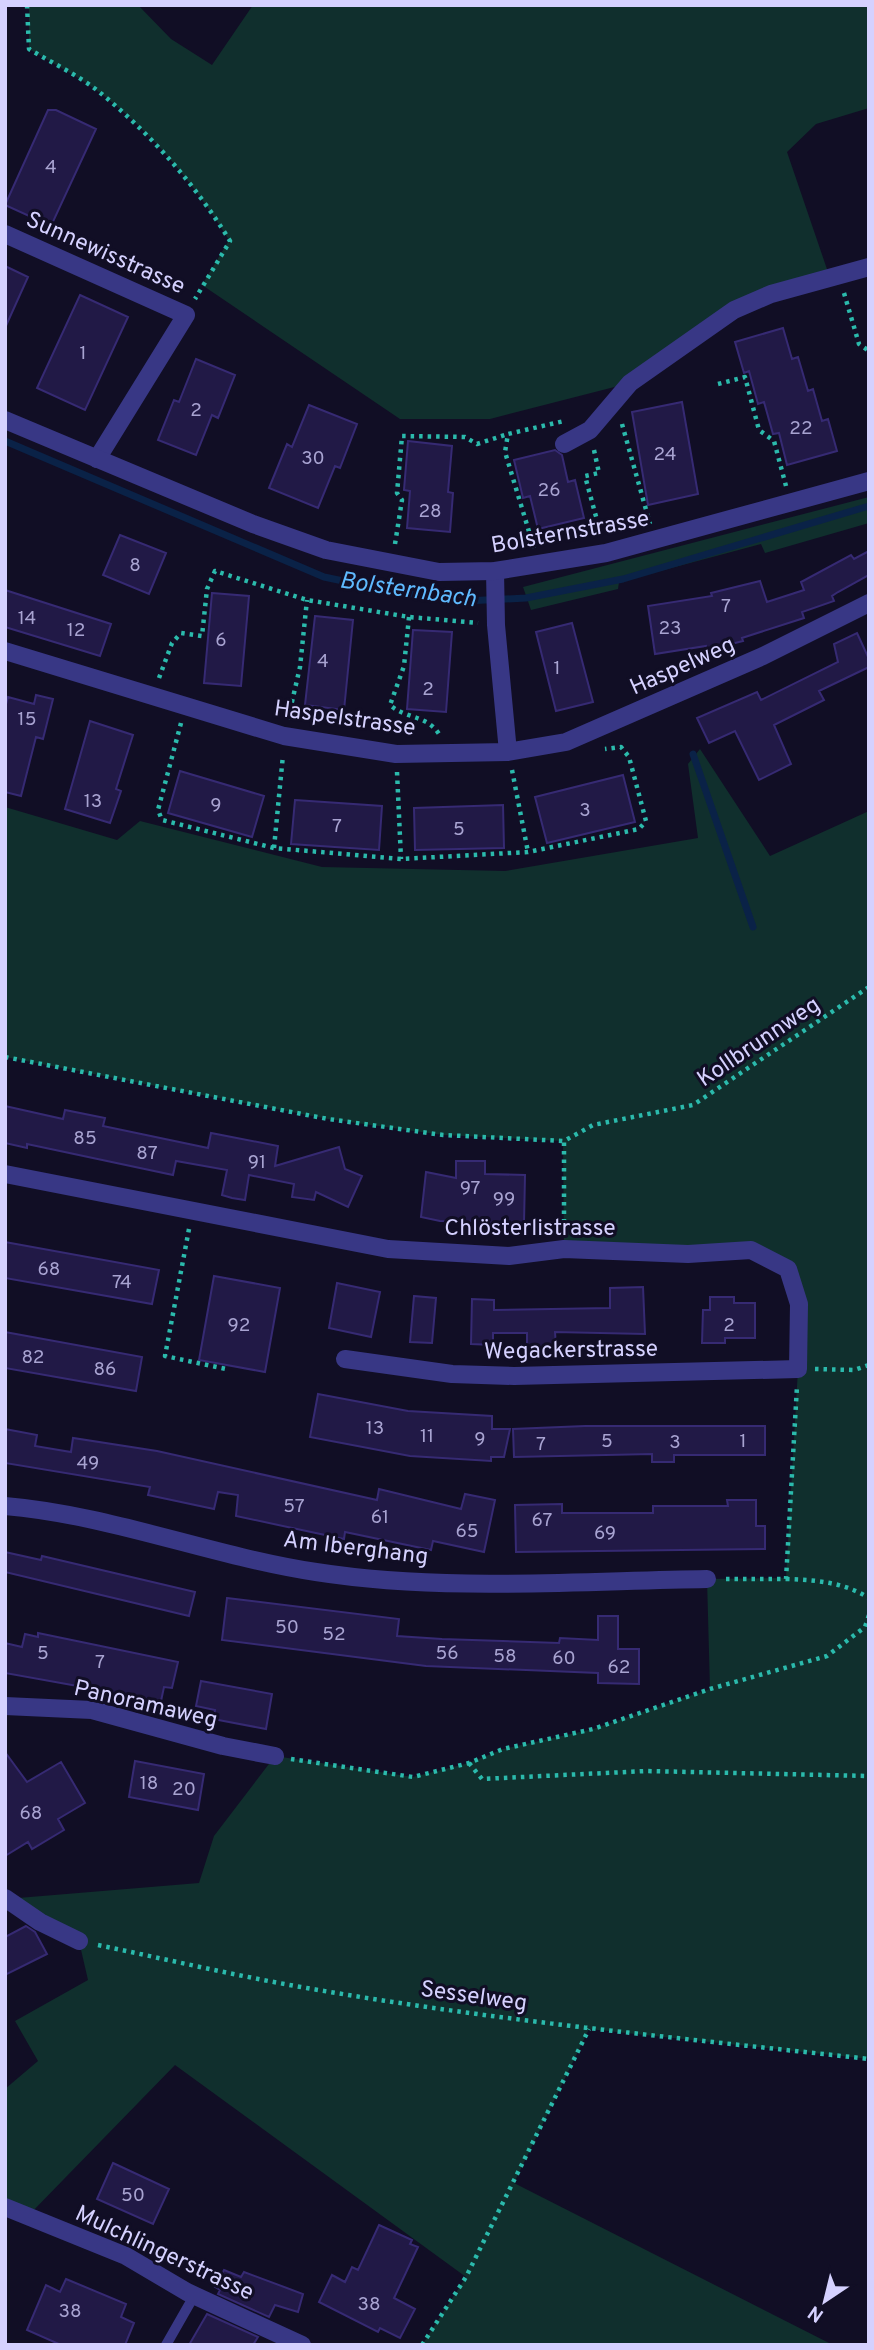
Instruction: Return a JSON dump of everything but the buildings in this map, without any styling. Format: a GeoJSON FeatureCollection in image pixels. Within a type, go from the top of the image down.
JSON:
{"type":"FeatureCollection","features":[{"type":"Feature","properties":{"kind":"street","name":"Sunnewisstrasse"},"geometry":{"type":"LineString","coordinates":[[5,234],[186,315],[97,459]]}},
{"type":"Feature","properties":{"kind":"street"},"geometry":{"type":"LineString","coordinates":[[564,444],[590,430],[630,383],[734,310],[772,294],[869,267]]}},
{"type":"Feature","properties":{"kind":"street","name":"Bolsternstrasse"},"geometry":{"type":"LineString","coordinates":[[5,420],[253,524],[326,550],[439,572],[495,571],[539,566],[606,553],[869,481]]}},
{"type":"Feature","properties":{"kind":"street"},"geometry":{"type":"LineString","coordinates":[[495,571],[496,620],[508,752]]}},
{"type":"Feature","properties":{"kind":"street","name":"Haspelweg"},"geometry":{"type":"LineString","coordinates":[[508,752],[566,742],[763,656],[869,603]]}},
{"type":"Feature","properties":{"kind":"street","name":"Haspelstrasse"},"geometry":{"type":"LineString","coordinates":[[5,651],[284,736],[396,754],[508,752]]}},
{"type":"Feature","properties":{"kind":"street","name":"Chlösterlistrasse"},"geometry":{"type":"LineString","coordinates":[[5,1174],[388,1249],[509,1256],[564,1249],[688,1254],[751,1250],[788,1269],[799,1304],[798,1369]]}},
{"type":"Feature","properties":{"kind":"street","name":"Wegackerstrasse"},"geometry":{"type":"LineString","coordinates":[[345,1359],[452,1374],[514,1376],[798,1369]]}},
{"type":"Feature","properties":{"kind":"street","name":"Am Iberghang"},"geometry":{"type":"LineString","coordinates":[[5,1506],[106,1523],[314,1572],[405,1582],[707,1579]]}},
{"type":"Feature","properties":{"kind":"street","name":"Panoramaweg"},"geometry":{"type":"LineString","coordinates":[[5,1706],[92,1710],[223,1746],[275,1756]]}},
{"type":"Feature","properties":{"kind":"street"},"geometry":{"type":"LineString","coordinates":[[5,1898],[40,1922],[79,1941]]}},
{"type":"Feature","properties":{"kind":"street","name":"Mulchlingerstrasse"},"geometry":{"type":"LineString","coordinates":[[5,2207],[134,2260],[194,2296],[302,2345]]}},
{"type":"Feature","properties":{"kind":"lane"},"geometry":{"type":"LineString","coordinates":[[166,2345],[194,2296]]}},
{"type":"Feature","properties":{"kind":"path"},"geometry":{"type":"LineString","coordinates":[[27,5],[29,49],[96,90],[144,131],[208,206],[230,241],[186,315]]}},
{"type":"Feature","properties":{"kind":"path"},"geometry":{"type":"LineString","coordinates":[[839,275],[859,344],[869,351]]}},
{"type":"Feature","properties":{"kind":"path"},"geometry":{"type":"LineString","coordinates":[[718,384],[745,377],[759,429],[774,441],[791,503]]}},
{"type":"Feature","properties":{"kind":"path"},"geometry":{"type":"LineString","coordinates":[[615,401],[653,541]]}},
{"type":"Feature","properties":{"kind":"path"},"geometry":{"type":"LineString","coordinates":[[393,565],[402,500],[397,493],[402,436],[465,437],[477,443],[508,434],[542,429],[560,420],[590,430],[600,473],[585,476],[606,553]]}},
{"type":"Feature","properties":{"kind":"path"},"geometry":{"type":"LineString","coordinates":[[508,434],[505,452],[539,566]]}},
{"type":"Feature","properties":{"kind":"path"},"geometry":{"type":"LineString","coordinates":[[152,696],[172,643],[181,633],[202,636],[207,589],[215,571],[307,600],[409,617],[496,620]]}},
{"type":"Feature","properties":{"kind":"path"},"geometry":{"type":"LineString","coordinates":[[274,848],[284,736],[300,667],[307,600]]}},
{"type":"Feature","properties":{"kind":"path"},"geometry":{"type":"LineString","coordinates":[[409,617],[404,666],[390,705],[400,712],[428,720],[444,740],[449,754]]}},
{"type":"Feature","properties":{"kind":"path"},"geometry":{"type":"LineString","coordinates":[[186,706],[158,810],[162,820],[274,848],[401,859],[528,852],[639,829],[646,821],[629,757],[621,747],[596,750]]}},
{"type":"Feature","properties":{"kind":"path"},"geometry":{"type":"LineString","coordinates":[[508,752],[528,852]]}},
{"type":"Feature","properties":{"kind":"path"},"geometry":{"type":"LineString","coordinates":[[396,754],[401,859]]}},
{"type":"Feature","properties":{"kind":"path","name":"Kollbrunnweg"},"geometry":{"type":"LineString","coordinates":[[564,1141],[593,1125],[693,1105],[869,987]]}},
{"type":"Feature","properties":{"kind":"path"},"geometry":{"type":"LineString","coordinates":[[5,1057],[328,1119],[443,1135],[564,1141],[564,1249]]}},
{"type":"Feature","properties":{"kind":"path"},"geometry":{"type":"LineString","coordinates":[[192,1211],[165,1356],[226,1368]]}},
{"type":"Feature","properties":{"kind":"path"},"geometry":{"type":"LineString","coordinates":[[786,1579],[798,1369],[855,1370],[869,1364]]}},
{"type":"Feature","properties":{"kind":"path"},"geometry":{"type":"LineString","coordinates":[[707,1579],[820,1580],[852,1588],[869,1598]]}},
{"type":"Feature","properties":{"kind":"path"},"geometry":{"type":"LineString","coordinates":[[275,1756],[413,1777],[469,1763],[503,1749],[593,1729],[710,1689],[827,1656],[865,1627],[869,1615]]}},
{"type":"Feature","properties":{"kind":"path"},"geometry":{"type":"LineString","coordinates":[[469,1763],[482,1779],[672,1771],[869,1776]]}},
{"type":"Feature","properties":{"kind":"path","name":"Sesselweg"},"geometry":{"type":"LineString","coordinates":[[79,1941],[300,1987],[589,2029],[869,2059]]}},
{"type":"Feature","properties":{"kind":"path"},"geometry":{"type":"LineString","coordinates":[[422,2345],[466,2277],[589,2029]]}},
{"type":"Feature","properties":{"kind":"green space"},"geometry":{"type":"Polygon","coordinates":[[[29,5],[138,5],[171,39],[212,65],[253,5],[869,5],[869,108],[816,124],[787,152],[830,278],[772,294],[630,383],[490,419],[400,419],[202,285],[229,240],[184,176],[149,136],[89,85],[29,49],[29,5]]]}},
{"type":"Feature","properties":{"kind":"green space"},"geometry":{"type":"Polygon","coordinates":[[[869,497],[869,523],[765,553],[761,544],[619,582],[618,589],[531,610],[523,587],[869,497]]]}},
{"type":"Feature","properties":{"kind":"green space"},"geometry":{"type":"Polygon","coordinates":[[[700,749],[770,856],[869,811],[869,2059],[589,2029],[514,2183],[833,2345],[422,2345],[466,2277],[175,2065],[27,2217],[5,2207],[5,2089],[38,2061],[15,2021],[88,1980],[79,1941],[6,1899],[199,1883],[214,1836],[275,1756],[413,1777],[469,1763],[503,1749],[593,1729],[710,1689],[707,1579],[786,1578],[798,1369],[788,1269],[751,1250],[564,1249],[563,1141],[443,1135],[328,1119],[5,1057],[5,807],[117,840],[140,821],[322,867],[505,871],[698,838],[688,764],[700,749]]]}},
{"type":"Feature","properties":{"kind":"waterway","name":"Bolsternbach"},"geometry":{"type":"LineString","coordinates":[[5,441],[324,577],[396,592],[466,601],[526,598],[623,579],[869,506]]}},
{"type":"Feature","properties":{"kind":"waterway"},"geometry":{"type":"LineString","coordinates":[[693,754],[753,927]]}}]}
